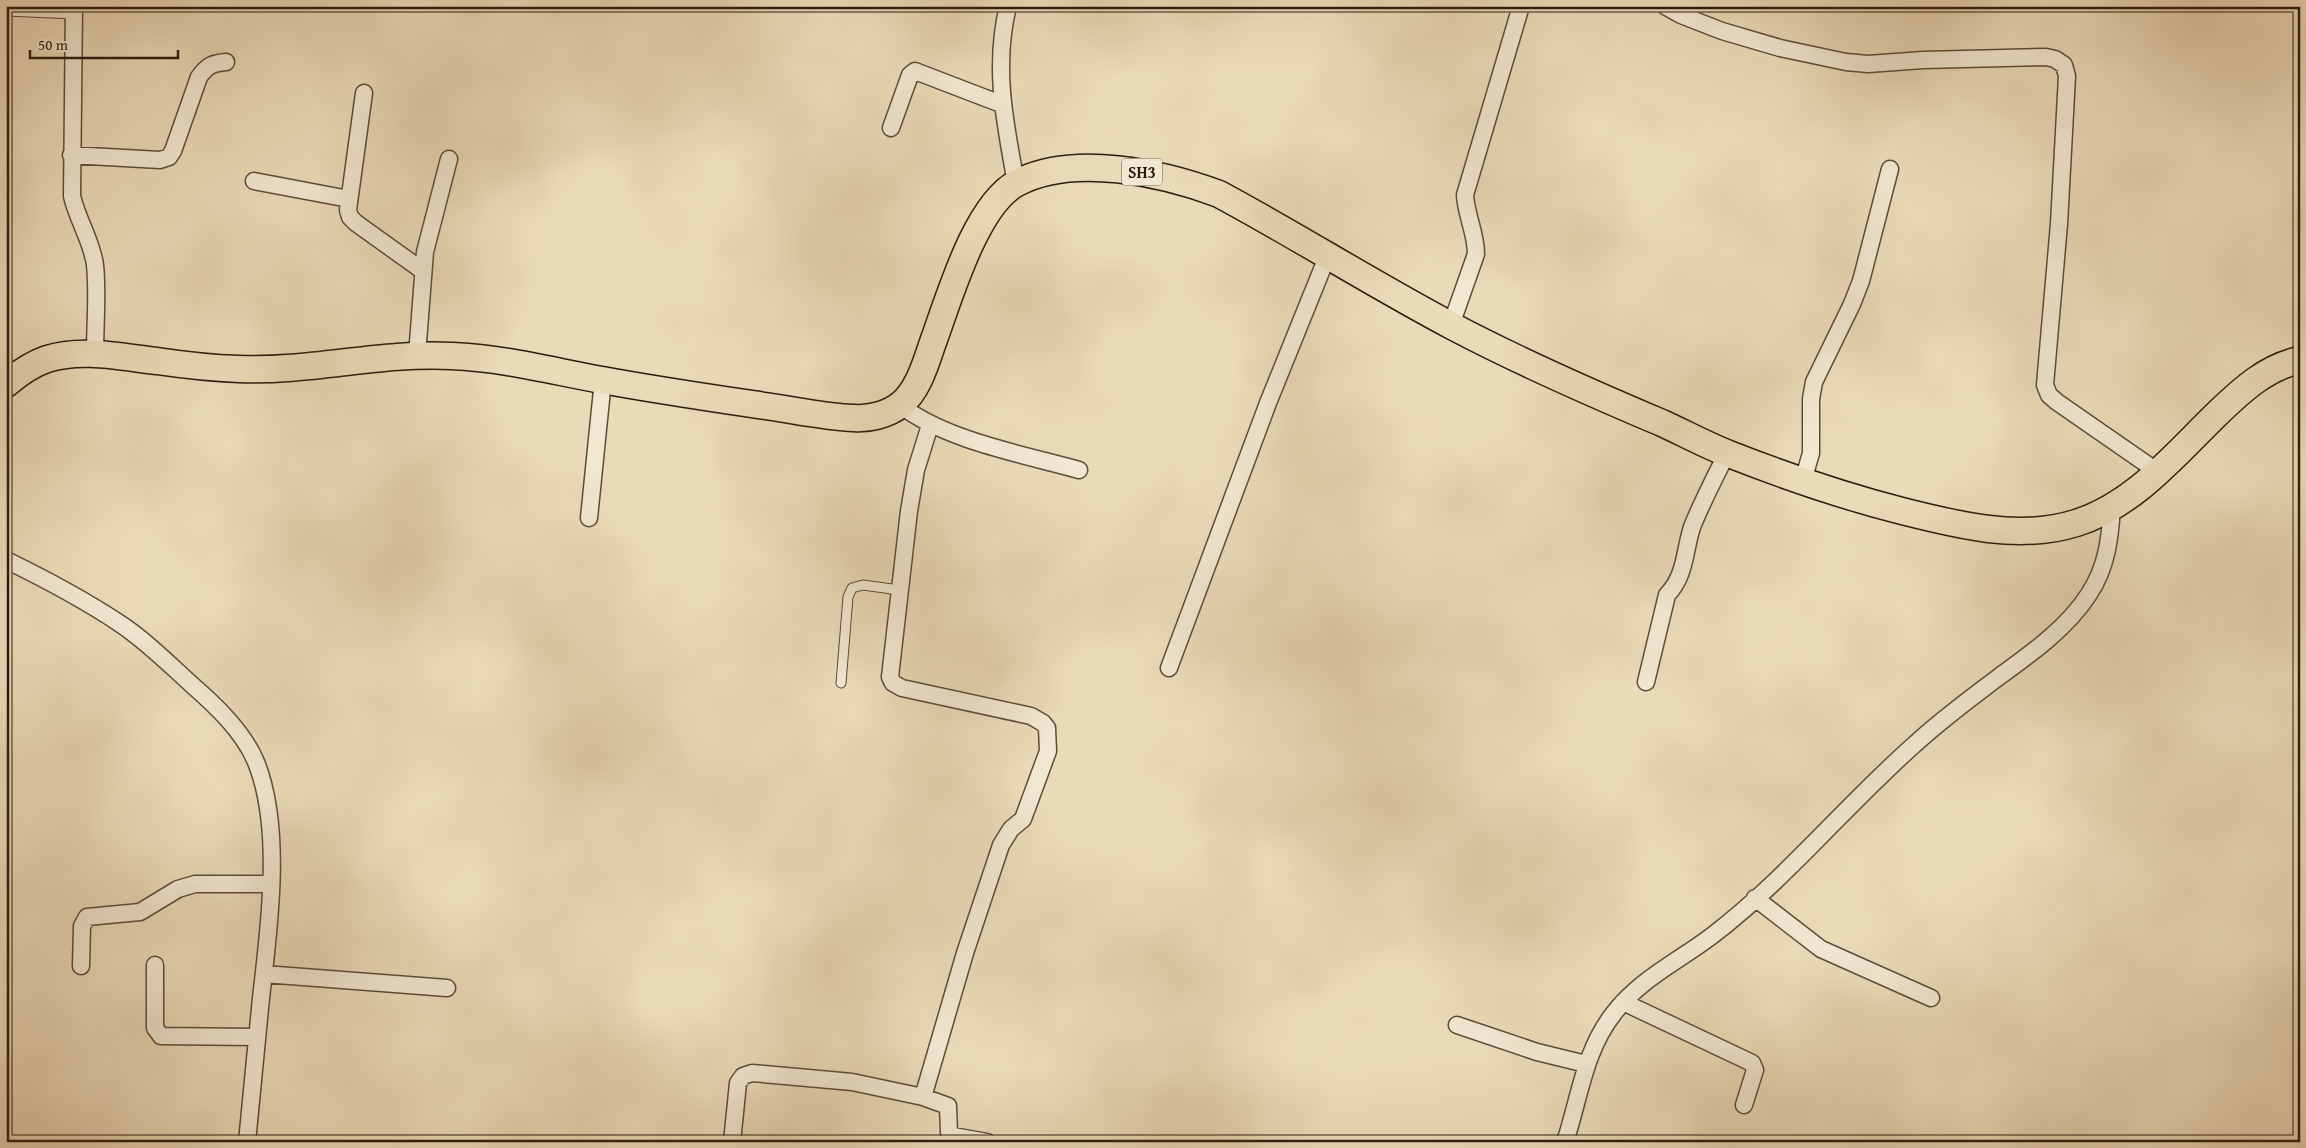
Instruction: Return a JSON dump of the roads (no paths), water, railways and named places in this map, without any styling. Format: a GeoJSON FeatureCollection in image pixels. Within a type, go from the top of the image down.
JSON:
{"type":"FeatureCollection","features":[{"type":"Feature","properties":{"kind":"main road","name":"SH3"},"geometry":{"type":"LineString","coordinates":[[7,382],[28,368],[48,359],[95,354],[187,365],[278,370],[417,355],[453,356],[508,361],[603,380],[856,418],[879,416],[900,405],[914,390],[962,264],[980,226],[997,200],[1016,183],[1056,171],[1085,168],[1125,170],[1158,175],[1219,194],[1258,214],[1327,257],[1451,325],[1579,388],[1727,453],[1803,481],[1851,498],[1947,522],[1997,529],[2037,530],[2076,523],[2112,507],[2158,472],[2240,392],[2261,376],[2286,363],[2300,360]]}},
{"type":"Feature","properties":{"kind":"street"},"geometry":{"type":"LineString","coordinates":[[1008,6],[1000,43],[1001,104],[1016,183]]}},
{"type":"Feature","properties":{"kind":"street"},"geometry":{"type":"LineString","coordinates":[[1451,325],[1476,254],[1476,243],[1465,205],[1465,195],[1521,6]]}},
{"type":"Feature","properties":{"kind":"street"},"geometry":{"type":"LineString","coordinates":[[1665,6],[1681,15],[1722,31],[1780,48],[1846,62],[1868,64],[1923,60],[2046,57],[2064,65],[2067,76],[2059,224],[2045,385],[2049,395],[2057,402],[2158,472]]}},
{"type":"Feature","properties":{"kind":"street"},"geometry":{"type":"LineString","coordinates":[[74,10],[72,196],[76,214],[90,243],[95,264],[95,354]]}},
{"type":"Feature","properties":{"kind":"street"},"geometry":{"type":"LineString","coordinates":[[71,155],[160,160],[169,157],[174,151],[188,104],[199,76],[207,66],[215,62],[226,62]]}},
{"type":"Feature","properties":{"kind":"street"},"geometry":{"type":"LineString","coordinates":[[891,128],[910,75],[915,71],[1001,104]]}},
{"type":"Feature","properties":{"kind":"street"},"geometry":{"type":"LineString","coordinates":[[364,94],[348,210],[356,223],[423,271]]}},
{"type":"Feature","properties":{"kind":"street"},"geometry":{"type":"LineString","coordinates":[[417,355],[423,271],[430,226],[449,159]]}},
{"type":"Feature","properties":{"kind":"street"},"geometry":{"type":"LineString","coordinates":[[1803,481],[1811,453],[1811,399],[1814,382],[1852,304],[1861,281],[1890,169]]}},
{"type":"Feature","properties":{"kind":"street"},"geometry":{"type":"LineString","coordinates":[[254,181],[349,198]]}},
{"type":"Feature","properties":{"kind":"street"},"geometry":{"type":"LineString","coordinates":[[1169,668],[1268,403],[1327,257]]}},
{"type":"Feature","properties":{"kind":"street"},"geometry":{"type":"LineString","coordinates":[[589,518],[603,380]]}},
{"type":"Feature","properties":{"kind":"street"},"geometry":{"type":"LineString","coordinates":[[900,405],[930,425],[957,435],[1079,470]]}},
{"type":"Feature","properties":{"kind":"street"},"geometry":{"type":"LineString","coordinates":[[923,1097],[965,953],[1001,845],[1011,829],[1023,819],[1048,751],[1047,728],[1043,723],[1031,716],[902,688],[893,683],[890,677],[899,590],[916,470],[930,425]]}},
{"type":"Feature","properties":{"kind":"street"},"geometry":{"type":"LineString","coordinates":[[1646,682],[1668,595],[1674,588],[1683,570],[1688,540],[1694,524],[1727,453]]}},
{"type":"Feature","properties":{"kind":"street"},"geometry":{"type":"LineString","coordinates":[[1565,1142],[1586,1064],[1601,1031],[1623,1002],[1638,986],[1713,935],[1755,898],[1915,744],[1960,706],[2030,654],[2060,628],[2088,595],[2100,574],[2110,538],[2112,507]]}},
{"type":"Feature","properties":{"kind":"street"},"geometry":{"type":"LineString","coordinates":[[6,560],[55,583],[120,623],[160,655],[214,704],[238,732],[256,761],[265,795],[272,848],[264,974],[248,1142]]}},
{"type":"Feature","properties":{"kind":"street"},"geometry":{"type":"LineString","coordinates":[[81,966],[82,926],[87,916],[140,912],[178,889],[195,884],[270,884]]}},
{"type":"Feature","properties":{"kind":"street"},"geometry":{"type":"LineString","coordinates":[[1755,898],[1821,949],[1931,998]]}},
{"type":"Feature","properties":{"kind":"street"},"geometry":{"type":"LineString","coordinates":[[155,965],[155,1028],[161,1036],[257,1037]]}},
{"type":"Feature","properties":{"kind":"street"},"geometry":{"type":"LineString","coordinates":[[264,974],[446,988]]}},
{"type":"Feature","properties":{"kind":"street"},"geometry":{"type":"LineString","coordinates":[[1623,1002],[1752,1063],[1755,1070],[1744,1105]]}},
{"type":"Feature","properties":{"kind":"street"},"geometry":{"type":"LineString","coordinates":[[1457,1025],[1521,1047],[1586,1064]]}},
{"type":"Feature","properties":{"kind":"street"},"geometry":{"type":"LineString","coordinates":[[732,1142],[738,1083],[743,1076],[752,1073],[852,1082],[923,1097],[948,1106],[950,1133],[952,1136],[987,1142]]}},
{"type":"Feature","properties":{"kind":"lane"},"geometry":{"type":"LineString","coordinates":[[6,11],[74,10]]}},
{"type":"Feature","properties":{"kind":"lane"},"geometry":{"type":"LineString","coordinates":[[841,683],[848,597],[852,588],[863,585],[899,590]]}}]}
